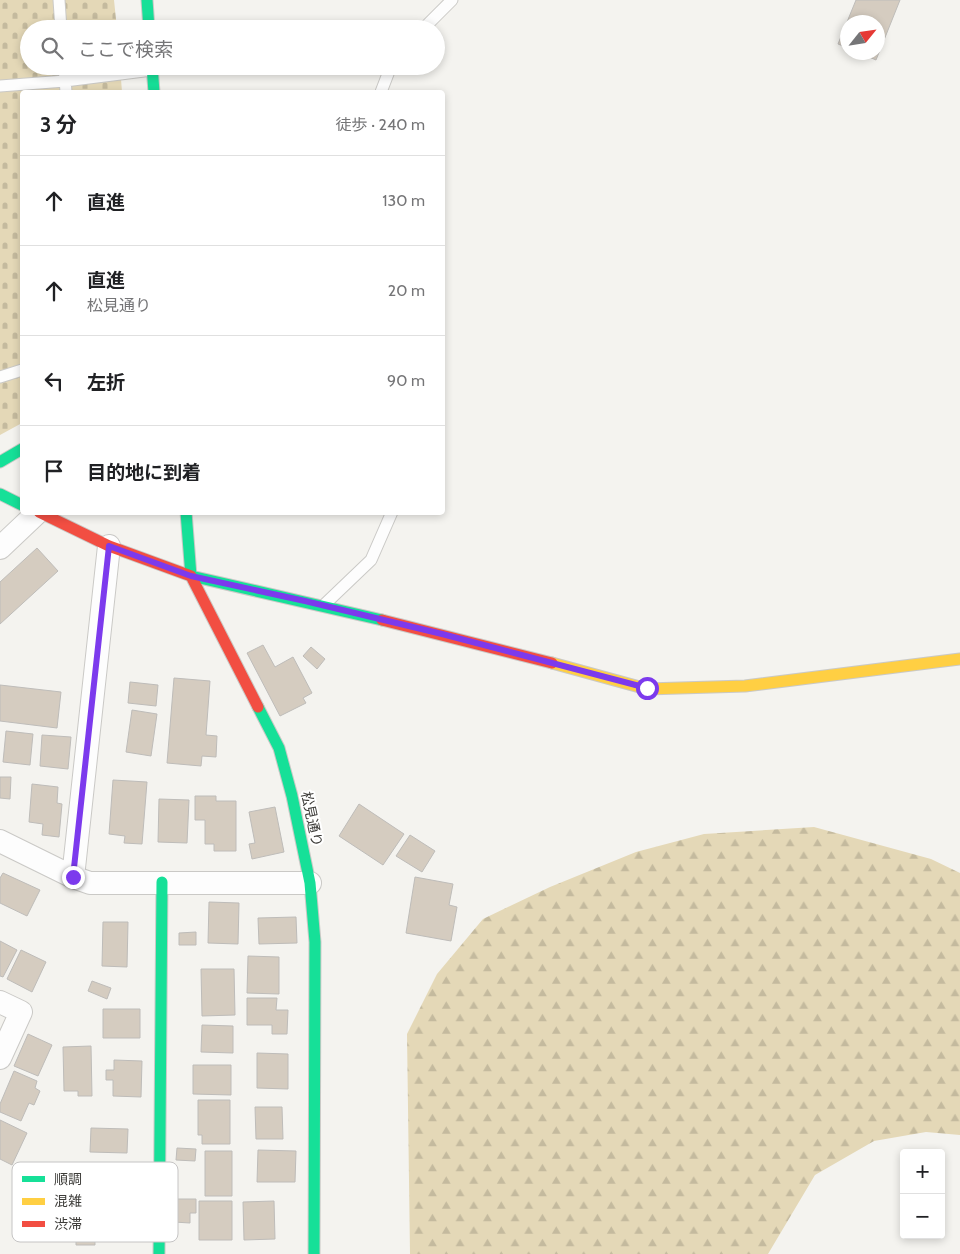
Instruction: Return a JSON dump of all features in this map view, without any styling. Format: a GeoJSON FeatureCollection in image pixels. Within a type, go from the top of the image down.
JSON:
{"type":"FeatureCollection","features":[{"type":"Feature","properties":{"kind":"street"},"geometry":{"type":"LineString","coordinates":[[147,0],[148,20]]}},
{"type":"Feature","properties":{"kind":"street"},"geometry":{"type":"LineString","coordinates":[[153,75],[154,90]]}},
{"type":"Feature","properties":{"kind":"street"},"geometry":{"type":"LineString","coordinates":[[0,462],[20,450]]}},
{"type":"Feature","properties":{"kind":"street"},"geometry":{"type":"LineString","coordinates":[[0,494],[20,504]]}},
{"type":"Feature","properties":{"kind":"street"},"geometry":{"type":"LineString","coordinates":[[0,548],[35,515]]}},
{"type":"Feature","properties":{"kind":"street"},"geometry":{"type":"LineString","coordinates":[[44,515],[109,546],[191,576],[324,605],[647,688],[745,686],[960,659]]}},
{"type":"Feature","properties":{"kind":"street"},"geometry":{"type":"LineString","coordinates":[[186,515],[191,576]]}},
{"type":"Feature","properties":{"kind":"street"},"geometry":{"type":"LineString","coordinates":[[73,877],[109,546]]}},
{"type":"Feature","properties":{"kind":"street","name":"松見通り"},"geometry":{"type":"LineString","coordinates":[[191,576],[279,748],[292,796],[310,883],[316,942],[314,1254]]}},
{"type":"Feature","properties":{"kind":"street"},"geometry":{"type":"LineString","coordinates":[[0,841],[73,877],[90,883],[310,883]]}},
{"type":"Feature","properties":{"kind":"street"},"geometry":{"type":"LineString","coordinates":[[160,1162],[162,882]]}},
{"type":"Feature","properties":{"kind":"street"},"geometry":{"type":"LineString","coordinates":[[0,1002],[21,1012],[0,1058]]}},
{"type":"Feature","properties":{"kind":"lane"},"geometry":{"type":"LineString","coordinates":[[59,0],[60,20]]}},
{"type":"Feature","properties":{"kind":"lane"},"geometry":{"type":"LineString","coordinates":[[432,20],[452,0]]}},
{"type":"Feature","properties":{"kind":"lane"},"geometry":{"type":"LineString","coordinates":[[0,86],[66,87],[120,75]]}},
{"type":"Feature","properties":{"kind":"lane"},"geometry":{"type":"LineString","coordinates":[[382,90],[388,75]]}},
{"type":"Feature","properties":{"kind":"lane"},"geometry":{"type":"LineString","coordinates":[[0,377],[20,371]]}},
{"type":"Feature","properties":{"kind":"lane"},"geometry":{"type":"LineString","coordinates":[[324,605],[371,560],[391,515]]}},
{"type":"Feature","properties":{"kind":"green space"},"geometry":{"type":"Polygon","coordinates":[[[0,0],[114,0],[116,20],[20,20],[20,75],[121,75],[122,90],[20,90],[20,424],[0,435],[0,0]]]}},
{"type":"Feature","properties":{"kind":"green space"},"geometry":{"type":"Polygon","coordinates":[[[814,827],[931,859],[960,873],[960,1135],[926,1132],[874,1141],[815,1175],[768,1254],[410,1254],[407,1034],[437,974],[483,919],[550,887],[636,852],[704,834],[814,827]]]}},
{"type":"Feature","properties":{"kind":"building"},"geometry":{"type":"Polygon","coordinates":[[[856,0],[900,0],[885,38],[885,15],[850,15],[856,0]]]}},
{"type":"Feature","properties":{"kind":"building"},"geometry":{"type":"Polygon","coordinates":[[[37,548],[58,571],[0,624],[0,582],[37,548]]]}},
{"type":"Feature","properties":{"kind":"building"},"geometry":{"type":"Polygon","coordinates":[[[263,645],[275,667],[293,657],[312,693],[303,698],[306,703],[280,716],[247,653],[263,645]]]}},
{"type":"Feature","properties":{"kind":"building"},"geometry":{"type":"Polygon","coordinates":[[[311,647],[325,659],[317,669],[303,656],[311,647]]]}},
{"type":"Feature","properties":{"kind":"building"},"geometry":{"type":"Polygon","coordinates":[[[174,678],[210,681],[206,735],[217,736],[216,757],[202,756],[201,766],[167,763],[174,678]]]}},
{"type":"Feature","properties":{"kind":"building"},"geometry":{"type":"Polygon","coordinates":[[[130,682],[158,685],[156,706],[128,703],[130,682]]]}},
{"type":"Feature","properties":{"kind":"building"},"geometry":{"type":"Polygon","coordinates":[[[0,685],[61,692],[57,728],[0,721],[0,685]]]}},
{"type":"Feature","properties":{"kind":"building"},"geometry":{"type":"Polygon","coordinates":[[[132,710],[157,714],[151,756],[126,752],[132,710]]]}},
{"type":"Feature","properties":{"kind":"building"},"geometry":{"type":"Polygon","coordinates":[[[6,731],[33,734],[30,765],[3,762],[6,731]]]}},
{"type":"Feature","properties":{"kind":"building"},"geometry":{"type":"Polygon","coordinates":[[[42,735],[71,737],[68,769],[40,766],[42,735]]]}},
{"type":"Feature","properties":{"kind":"building"},"geometry":{"type":"Polygon","coordinates":[[[0,777],[11,777],[10,799],[0,798],[0,777]]]}},
{"type":"Feature","properties":{"kind":"building"},"geometry":{"type":"Polygon","coordinates":[[[113,780],[147,782],[142,844],[124,843],[125,836],[109,834],[113,780]]]}},
{"type":"Feature","properties":{"kind":"building"},"geometry":{"type":"Polygon","coordinates":[[[32,784],[58,787],[57,803],[62,804],[59,837],[42,835],[43,824],[29,822],[32,784]]]}},
{"type":"Feature","properties":{"kind":"building"},"geometry":{"type":"Polygon","coordinates":[[[195,796],[216,796],[216,801],[236,801],[236,851],[214,851],[214,844],[205,844],[205,820],[195,820],[195,796]]]}},
{"type":"Feature","properties":{"kind":"building"},"geometry":{"type":"Polygon","coordinates":[[[159,799],[189,800],[187,843],[158,842],[159,799]]]}},
{"type":"Feature","properties":{"kind":"building"},"geometry":{"type":"Polygon","coordinates":[[[359,804],[404,834],[383,865],[339,836],[359,804]]]}},
{"type":"Feature","properties":{"kind":"building"},"geometry":{"type":"Polygon","coordinates":[[[275,807],[284,852],[252,859],[249,844],[255,843],[249,812],[275,807]]]}},
{"type":"Feature","properties":{"kind":"building"},"geometry":{"type":"Polygon","coordinates":[[[410,835],[435,851],[422,872],[396,856],[410,835]]]}},
{"type":"Feature","properties":{"kind":"building"},"geometry":{"type":"Polygon","coordinates":[[[3,873],[40,890],[27,916],[0,903],[0,878],[3,873]]]}},
{"type":"Feature","properties":{"kind":"building"},"geometry":{"type":"Polygon","coordinates":[[[415,877],[453,884],[449,905],[457,907],[451,941],[406,933],[415,877]]]}},
{"type":"Feature","properties":{"kind":"building"},"geometry":{"type":"Polygon","coordinates":[[[209,902],[239,903],[238,944],[208,943],[209,902]]]}},
{"type":"Feature","properties":{"kind":"building"},"geometry":{"type":"Polygon","coordinates":[[[296,917],[297,943],[259,944],[258,918],[296,917]]]}},
{"type":"Feature","properties":{"kind":"building"},"geometry":{"type":"Polygon","coordinates":[[[103,922],[128,922],[127,967],[102,966],[103,922]]]}},
{"type":"Feature","properties":{"kind":"building"},"geometry":{"type":"Polygon","coordinates":[[[196,932],[196,945],[179,945],[179,933],[196,932]]]}},
{"type":"Feature","properties":{"kind":"building"},"geometry":{"type":"Polygon","coordinates":[[[0,941],[17,950],[3,977],[0,976],[0,941]]]}},
{"type":"Feature","properties":{"kind":"building"},"geometry":{"type":"Polygon","coordinates":[[[21,950],[46,962],[32,992],[7,979],[21,950]]]}},
{"type":"Feature","properties":{"kind":"building"},"geometry":{"type":"Polygon","coordinates":[[[248,956],[279,957],[279,994],[247,993],[248,956]]]}},
{"type":"Feature","properties":{"kind":"building"},"geometry":{"type":"Polygon","coordinates":[[[201,969],[234,969],[235,1015],[202,1016],[201,969]]]}},
{"type":"Feature","properties":{"kind":"building"},"geometry":{"type":"Polygon","coordinates":[[[92,981],[111,988],[107,999],[88,991],[92,981]]]}},
{"type":"Feature","properties":{"kind":"building"},"geometry":{"type":"Polygon","coordinates":[[[247,998],[277,998],[276,1010],[288,1010],[287,1034],[272,1034],[272,1025],[247,1025],[247,998]]]}},
{"type":"Feature","properties":{"kind":"building"},"geometry":{"type":"Polygon","coordinates":[[[103,1009],[140,1009],[140,1038],[103,1038],[103,1009]]]}},
{"type":"Feature","properties":{"kind":"building"},"geometry":{"type":"Polygon","coordinates":[[[202,1025],[233,1026],[233,1053],[201,1052],[202,1025]]]}},
{"type":"Feature","properties":{"kind":"building"},"geometry":{"type":"Polygon","coordinates":[[[28,1034],[52,1045],[38,1076],[14,1066],[28,1034]]]}},
{"type":"Feature","properties":{"kind":"building"},"geometry":{"type":"Polygon","coordinates":[[[91,1046],[92,1096],[78,1096],[78,1091],[64,1091],[63,1047],[91,1046]]]}},
{"type":"Feature","properties":{"kind":"building"},"geometry":{"type":"Polygon","coordinates":[[[257,1053],[288,1054],[288,1089],[257,1088],[257,1053]]]}},
{"type":"Feature","properties":{"kind":"building"},"geometry":{"type":"Polygon","coordinates":[[[114,1060],[142,1061],[141,1097],[113,1096],[113,1080],[106,1080],[106,1070],[114,1070],[114,1060]]]}},
{"type":"Feature","properties":{"kind":"building"},"geometry":{"type":"Polygon","coordinates":[[[193,1065],[231,1065],[231,1095],[193,1094],[193,1065]]]}},
{"type":"Feature","properties":{"kind":"building"},"geometry":{"type":"Polygon","coordinates":[[[14,1071],[37,1081],[35,1088],[40,1091],[34,1105],[29,1103],[21,1121],[0,1112],[0,1104],[14,1071]]]}},
{"type":"Feature","properties":{"kind":"building"},"geometry":{"type":"Polygon","coordinates":[[[198,1100],[230,1100],[230,1144],[202,1144],[202,1135],[198,1135],[198,1100]]]}},
{"type":"Feature","properties":{"kind":"building"},"geometry":{"type":"Polygon","coordinates":[[[255,1107],[282,1107],[283,1139],[256,1139],[255,1107]]]}},
{"type":"Feature","properties":{"kind":"building"},"geometry":{"type":"Polygon","coordinates":[[[0,1120],[27,1133],[12,1165],[0,1159],[0,1120]]]}},
{"type":"Feature","properties":{"kind":"building"},"geometry":{"type":"Polygon","coordinates":[[[91,1128],[128,1129],[127,1153],[90,1152],[91,1128]]]}},
{"type":"Feature","properties":{"kind":"building"},"geometry":{"type":"Polygon","coordinates":[[[177,1148],[196,1149],[195,1161],[176,1160],[177,1148]]]}},
{"type":"Feature","properties":{"kind":"building"},"geometry":{"type":"Polygon","coordinates":[[[258,1150],[296,1151],[295,1182],[257,1182],[258,1150]]]}},
{"type":"Feature","properties":{"kind":"building"},"geometry":{"type":"Polygon","coordinates":[[[205,1151],[232,1151],[232,1196],[205,1196],[205,1151]]]}},
{"type":"Feature","properties":{"kind":"building"},"geometry":{"type":"Polygon","coordinates":[[[178,1199],[196,1199],[196,1213],[190,1213],[190,1223],[178,1222],[178,1199]]]}},
{"type":"Feature","properties":{"kind":"building"},"geometry":{"type":"Polygon","coordinates":[[[199,1201],[232,1201],[232,1240],[199,1240],[199,1201]]]}},
{"type":"Feature","properties":{"kind":"building"},"geometry":{"type":"Polygon","coordinates":[[[274,1201],[275,1239],[244,1240],[243,1202],[274,1201]]]}},
{"type":"Feature","properties":{"kind":"building"},"geometry":{"type":"Polygon","coordinates":[[[76,1242],[95,1242],[95,1245],[76,1245],[76,1242]]]}},
{"type":"Feature","properties":{"kind":"traffic: fast"},"geometry":{"type":"LineString","coordinates":[[147,0],[148,20]]}},
{"type":"Feature","properties":{"kind":"traffic: fast"},"geometry":{"type":"LineString","coordinates":[[153,75],[154,90]]}},
{"type":"Feature","properties":{"kind":"traffic: fast"},"geometry":{"type":"LineString","coordinates":[[0,462],[20,450]]}},
{"type":"Feature","properties":{"kind":"traffic: fast"},"geometry":{"type":"LineString","coordinates":[[0,494],[20,504]]}},
{"type":"Feature","properties":{"kind":"traffic: fast"},"geometry":{"type":"LineString","coordinates":[[186,515],[191,576],[382,620]]}},
{"type":"Feature","properties":{"kind":"traffic: fast"},"geometry":{"type":"LineString","coordinates":[[258,707],[279,748],[292,796],[310,883],[315,942],[314,1254]]}},
{"type":"Feature","properties":{"kind":"traffic: fast"},"geometry":{"type":"LineString","coordinates":[[160,1162],[162,882]]}},
{"type":"Feature","properties":{"kind":"traffic: fast"},"geometry":{"type":"LineString","coordinates":[[159,1242],[159,1254]]}},
{"type":"Feature","properties":{"kind":"traffic: slow"},"geometry":{"type":"LineString","coordinates":[[552,663],[647,689],[745,686],[960,659]]}},
{"type":"Feature","properties":{"kind":"traffic: jam"},"geometry":{"type":"LineString","coordinates":[[45,515],[109,546],[191,576],[258,707]]}},
{"type":"Feature","properties":{"kind":"traffic: jam"},"geometry":{"type":"LineString","coordinates":[[382,620],[552,663]]}},
{"type":"Feature","properties":{"kind":"route"},"geometry":{"type":"LineString","coordinates":[[73,877],[109,546],[191,576],[442,634],[647,688]]}}]}
